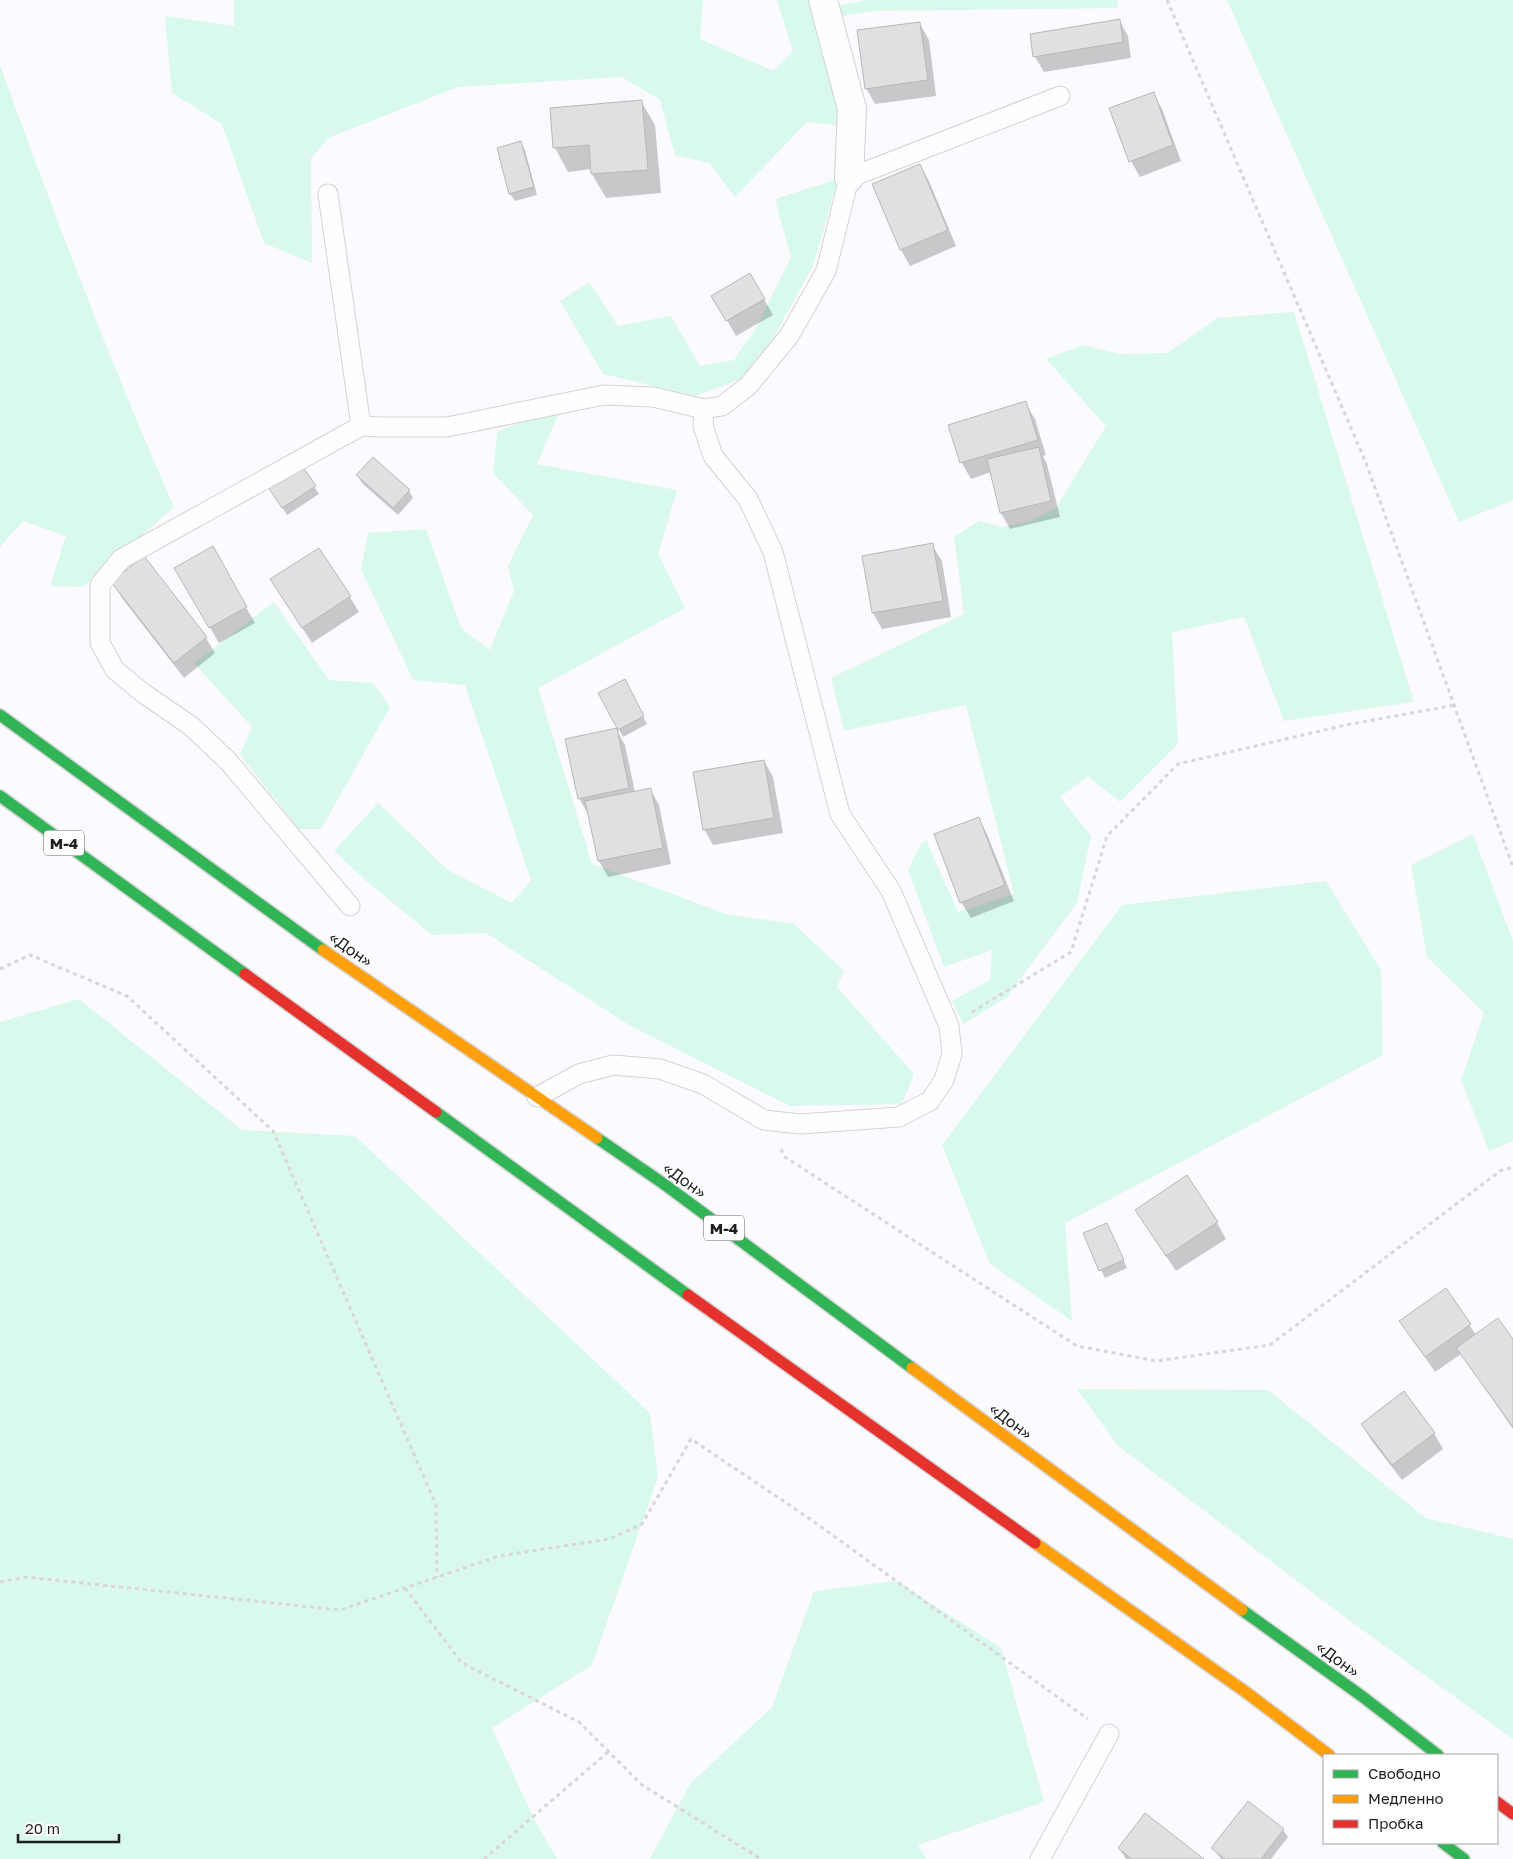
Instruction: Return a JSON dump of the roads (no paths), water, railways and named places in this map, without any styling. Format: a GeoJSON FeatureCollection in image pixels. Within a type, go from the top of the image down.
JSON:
{"type":"FeatureCollection","features":[{"type":"Feature","properties":{"kind":"highway","name":"«Дон»"},"geometry":{"type":"LineString","coordinates":[[0,715],[289,926],[664,1184],[1142,1538],[1363,1697],[1437,1754]]}},
{"type":"Feature","properties":{"kind":"highway","name":"М-4"},"geometry":{"type":"LineString","coordinates":[[0,796],[646,1264],[1164,1636],[1247,1692],[1328,1754]]}},
{"type":"Feature","properties":{"kind":"highway"},"geometry":{"type":"LineString","coordinates":[[1498,1803],[1513,1814]]}},
{"type":"Feature","properties":{"kind":"highway"},"geometry":{"type":"LineString","coordinates":[[1444,1844],[1464,1859]]}},
{"type":"Feature","properties":{"kind":"street"},"geometry":{"type":"LineString","coordinates":[[823,0],[852,109],[849,178]]}},
{"type":"Feature","properties":{"kind":"lane"},"geometry":{"type":"LineString","coordinates":[[350,906],[228,761],[191,726],[143,693],[115,670],[100,643],[100,585],[121,559],[361,426],[379,428],[447,427],[604,395],[653,397],[704,410],[722,406],[748,386],[789,336],[826,271],[849,178],[1060,96]]}},
{"type":"Feature","properties":{"kind":"lane"},"geometry":{"type":"LineString","coordinates":[[328,194],[361,426]]}},
{"type":"Feature","properties":{"kind":"lane"},"geometry":{"type":"LineString","coordinates":[[537,1097],[579,1074],[613,1065],[660,1070],[703,1084],[764,1120],[800,1124],[900,1117],[930,1101],[944,1080],[952,1054],[949,1026],[891,891],[840,814],[773,552],[748,499],[713,456],[703,426],[704,410]]}},
{"type":"Feature","properties":{"kind":"lane"},"geometry":{"type":"LineString","coordinates":[[1040,1859],[1109,1734]]}}]}
